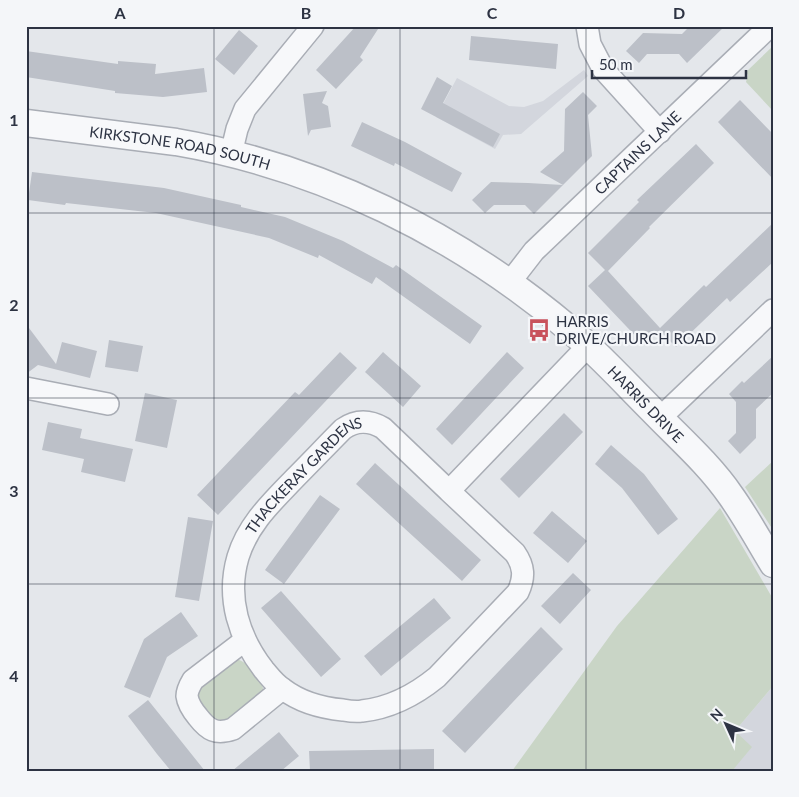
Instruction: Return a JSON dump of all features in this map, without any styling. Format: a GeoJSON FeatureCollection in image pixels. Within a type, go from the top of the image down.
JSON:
{"type":"FeatureCollection","features":[{"type":"Feature","properties":{"kind":"street"},"geometry":{"type":"LineString","coordinates":[[231,154],[240,120],[245,110],[313,26]]}},
{"type":"Feature","properties":{"kind":"street"},"geometry":{"type":"LineString","coordinates":[[587,26],[590,44],[602,70],[660,132]]}},
{"type":"Feature","properties":{"kind":"street","name":"CAPTAINS LANE"},"geometry":{"type":"LineString","coordinates":[[510,282],[534,251],[770,26]]}},
{"type":"Feature","properties":{"kind":"street","name":"KIRKSTONE ROAD SOUTH"},"geometry":{"type":"LineString","coordinates":[[26,123],[176,142],[269,164],[332,186]]}},
{"type":"Feature","properties":{"kind":"street","name":"HARRIS DRIVE"},"geometry":{"type":"LineString","coordinates":[[332,186],[412,222],[477,260],[510,282],[568,328],[605,361],[713,473],[731,496],[773,564]]}},
{"type":"Feature","properties":{"kind":"street"},"geometry":{"type":"LineString","coordinates":[[660,418],[773,310]]}},
{"type":"Feature","properties":{"kind":"street"},"geometry":{"type":"LineString","coordinates":[[449,491],[588,346]]}},
{"type":"Feature","properties":{"kind":"street"},"geometry":{"type":"LineString","coordinates":[[26,388],[108,404]]}},
{"type":"Feature","properties":{"kind":"street","name":"THACKERAY GARDENS"},"geometry":{"type":"LineString","coordinates":[[358,422],[376,423],[383,428],[449,491],[515,553],[521,562],[524,572],[522,584],[518,592],[437,677],[422,690],[403,700],[361,712],[316,706],[282,689],[272,680],[252,655],[244,641],[234,599],[234,580],[238,557],[248,532],[262,512],[343,429],[358,422]]}},
{"type":"Feature","properties":{"kind":"street"},"geometry":{"type":"LineString","coordinates":[[244,641],[193,680],[188,688],[187,695],[191,709],[205,727],[224,732],[233,729],[282,689]]}},
{"type":"Feature","properties":{"kind":"shaded area"},"geometry":{"type":"Polygon","coordinates":[[[584,70],[588,76],[521,134],[503,135],[495,149],[436,117],[457,78],[509,106],[524,107],[543,101],[584,70]]]}},
{"type":"Feature","properties":{"kind":"shaded area"},"geometry":{"type":"Polygon","coordinates":[[[773,686],[773,771],[703,771],[735,731],[773,686]]]}},
{"type":"Feature","properties":{"kind":"green space"},"geometry":{"type":"Polygon","coordinates":[[[773,46],[773,111],[746,82],[748,75],[746,72],[773,46]]]}},
{"type":"Feature","properties":{"kind":"green space"},"geometry":{"type":"Polygon","coordinates":[[[773,461],[773,530],[745,487],[773,461]]]}},
{"type":"Feature","properties":{"kind":"green space"},"geometry":{"type":"Polygon","coordinates":[[[720,508],[773,599],[773,686],[735,731],[752,747],[732,771],[512,771],[617,626],[720,508]]]}},
{"type":"Feature","properties":{"kind":"green space"},"geometry":{"type":"Polygon","coordinates":[[[236,659],[251,668],[259,678],[263,694],[232,720],[215,722],[199,705],[197,698],[199,691],[209,678],[236,659]]]}},
{"type":"Feature","properties":{"kind":"building"},"geometry":{"type":"Polygon","coordinates":[[[356,26],[380,26],[360,57],[363,60],[336,89],[316,70],[356,26]]]}},
{"type":"Feature","properties":{"kind":"building"},"geometry":{"type":"Polygon","coordinates":[[[690,26],[725,26],[687,63],[679,54],[647,54],[639,63],[626,51],[643,33],[682,34],[690,26]]]}},
{"type":"Feature","properties":{"kind":"building"},"geometry":{"type":"Polygon","coordinates":[[[239,30],[258,46],[234,75],[215,59],[239,30]]]}},
{"type":"Feature","properties":{"kind":"building"},"geometry":{"type":"Polygon","coordinates":[[[471,36],[558,44],[556,69],[469,60],[471,36]]]}},
{"type":"Feature","properties":{"kind":"building"},"geometry":{"type":"Polygon","coordinates":[[[26,51],[118,64],[118,61],[156,64],[155,74],[204,68],[207,92],[163,97],[115,93],[115,91],[26,77],[26,51]]]}},
{"type":"Feature","properties":{"kind":"building"},"geometry":{"type":"Polygon","coordinates":[[[437,77],[452,86],[443,103],[500,134],[493,147],[421,109],[437,77]]]}},
{"type":"Feature","properties":{"kind":"building"},"geometry":{"type":"Polygon","coordinates":[[[327,91],[322,103],[328,106],[331,127],[311,130],[308,136],[303,94],[327,91]]]}},
{"type":"Feature","properties":{"kind":"building"},"geometry":{"type":"Polygon","coordinates":[[[583,92],[597,106],[588,115],[592,156],[563,185],[540,172],[564,151],[565,109],[583,92]]]}},
{"type":"Feature","properties":{"kind":"building"},"geometry":{"type":"Polygon","coordinates":[[[740,100],[773,134],[773,179],[718,122],[740,100]]]}},
{"type":"Feature","properties":{"kind":"building"},"geometry":{"type":"Polygon","coordinates":[[[362,122],[405,142],[462,173],[452,192],[395,163],[394,166],[351,146],[362,122]]]}},
{"type":"Feature","properties":{"kind":"building"},"geometry":{"type":"Polygon","coordinates":[[[696,144],[714,163],[649,227],[608,271],[660,328],[704,285],[706,287],[773,223],[773,262],[730,302],[727,298],[676,347],[660,331],[644,345],[588,286],[605,270],[588,253],[639,202],[637,200],[696,144]]]}},
{"type":"Feature","properties":{"kind":"building"},"geometry":{"type":"Polygon","coordinates":[[[32,172],[164,188],[285,217],[343,241],[393,268],[396,265],[482,326],[470,344],[376,277],[372,284],[319,255],[318,258],[269,238],[156,213],[28,200],[32,172]]]}},
{"type":"Feature","properties":{"kind":"building"},"geometry":{"type":"Polygon","coordinates":[[[491,182],[563,185],[534,214],[525,205],[494,205],[485,213],[472,200],[491,182]]]}},
{"type":"Feature","properties":{"kind":"building"},"geometry":{"type":"Polygon","coordinates":[[[26,324],[56,364],[62,342],[97,351],[90,378],[38,365],[26,374],[26,324]]]}},
{"type":"Feature","properties":{"kind":"building"},"geometry":{"type":"Polygon","coordinates":[[[109,340],[143,346],[138,372],[105,367],[109,340]]]}},
{"type":"Feature","properties":{"kind":"building"},"geometry":{"type":"Polygon","coordinates":[[[340,352],[357,368],[218,515],[197,495],[295,392],[299,395],[340,352]]]}},
{"type":"Feature","properties":{"kind":"building"},"geometry":{"type":"Polygon","coordinates":[[[383,352],[421,386],[403,407],[365,372],[383,352]]]}},
{"type":"Feature","properties":{"kind":"building"},"geometry":{"type":"Polygon","coordinates":[[[507,352],[524,368],[452,445],[436,429],[507,352]]]}},
{"type":"Feature","properties":{"kind":"building"},"geometry":{"type":"Polygon","coordinates":[[[773,356],[773,393],[756,409],[756,438],[740,454],[728,441],[736,433],[736,402],[729,394],[773,356]]]}},
{"type":"Feature","properties":{"kind":"building"},"geometry":{"type":"Polygon","coordinates":[[[145,393],[177,400],[167,448],[135,441],[145,393]]]}},
{"type":"Feature","properties":{"kind":"building"},"geometry":{"type":"Polygon","coordinates":[[[564,413],[583,432],[519,498],[500,479],[564,413]]]}},
{"type":"Feature","properties":{"kind":"building"},"geometry":{"type":"Polygon","coordinates":[[[48,422],[82,429],[80,438],[133,449],[125,482],[81,472],[84,459],[42,450],[48,422]]]}},
{"type":"Feature","properties":{"kind":"building"},"geometry":{"type":"Polygon","coordinates":[[[611,445],[644,474],[678,519],[658,535],[622,488],[595,464],[611,445]]]}},
{"type":"Feature","properties":{"kind":"building"},"geometry":{"type":"Polygon","coordinates":[[[375,463],[481,560],[462,581],[356,484],[375,463]]]}},
{"type":"Feature","properties":{"kind":"building"},"geometry":{"type":"Polygon","coordinates":[[[320,495],[340,509],[284,584],[265,570],[320,495]]]}},
{"type":"Feature","properties":{"kind":"building"},"geometry":{"type":"Polygon","coordinates":[[[552,511],[587,541],[568,563],[533,533],[552,511]]]}},
{"type":"Feature","properties":{"kind":"building"},"geometry":{"type":"Polygon","coordinates":[[[188,517],[213,521],[199,601],[175,597],[188,517]]]}},
{"type":"Feature","properties":{"kind":"building"},"geometry":{"type":"Polygon","coordinates":[[[573,573],[591,590],[560,624],[541,606],[573,573]]]}},
{"type":"Feature","properties":{"kind":"building"},"geometry":{"type":"Polygon","coordinates":[[[281,591],[341,659],[321,677],[261,608],[281,591]]]}},
{"type":"Feature","properties":{"kind":"building"},"geometry":{"type":"Polygon","coordinates":[[[434,598],[451,618],[381,676],[364,656],[434,598]]]}},
{"type":"Feature","properties":{"kind":"building"},"geometry":{"type":"Polygon","coordinates":[[[181,612],[198,636],[167,657],[150,698],[124,687],[144,639],[181,612]]]}},
{"type":"Feature","properties":{"kind":"building"},"geometry":{"type":"Polygon","coordinates":[[[541,627],[563,649],[465,753],[442,731],[541,627]]]}},
{"type":"Feature","properties":{"kind":"building"},"geometry":{"type":"Polygon","coordinates":[[[148,700],[205,771],[171,771],[157,754],[128,716],[148,700]]]}},
{"type":"Feature","properties":{"kind":"building"},"geometry":{"type":"Polygon","coordinates":[[[279,732],[299,756],[281,771],[232,771],[279,732]]]}},
{"type":"Feature","properties":{"kind":"building"},"geometry":{"type":"Polygon","coordinates":[[[434,749],[434,771],[310,771],[309,751],[434,749]]]}},
{"type":"Feature","properties":{"kind":"place","name":"HARRIS DRIVE/CHURCH ROAD"},"geometry":{"type":"Point","coordinates":[539,330]}}]}
